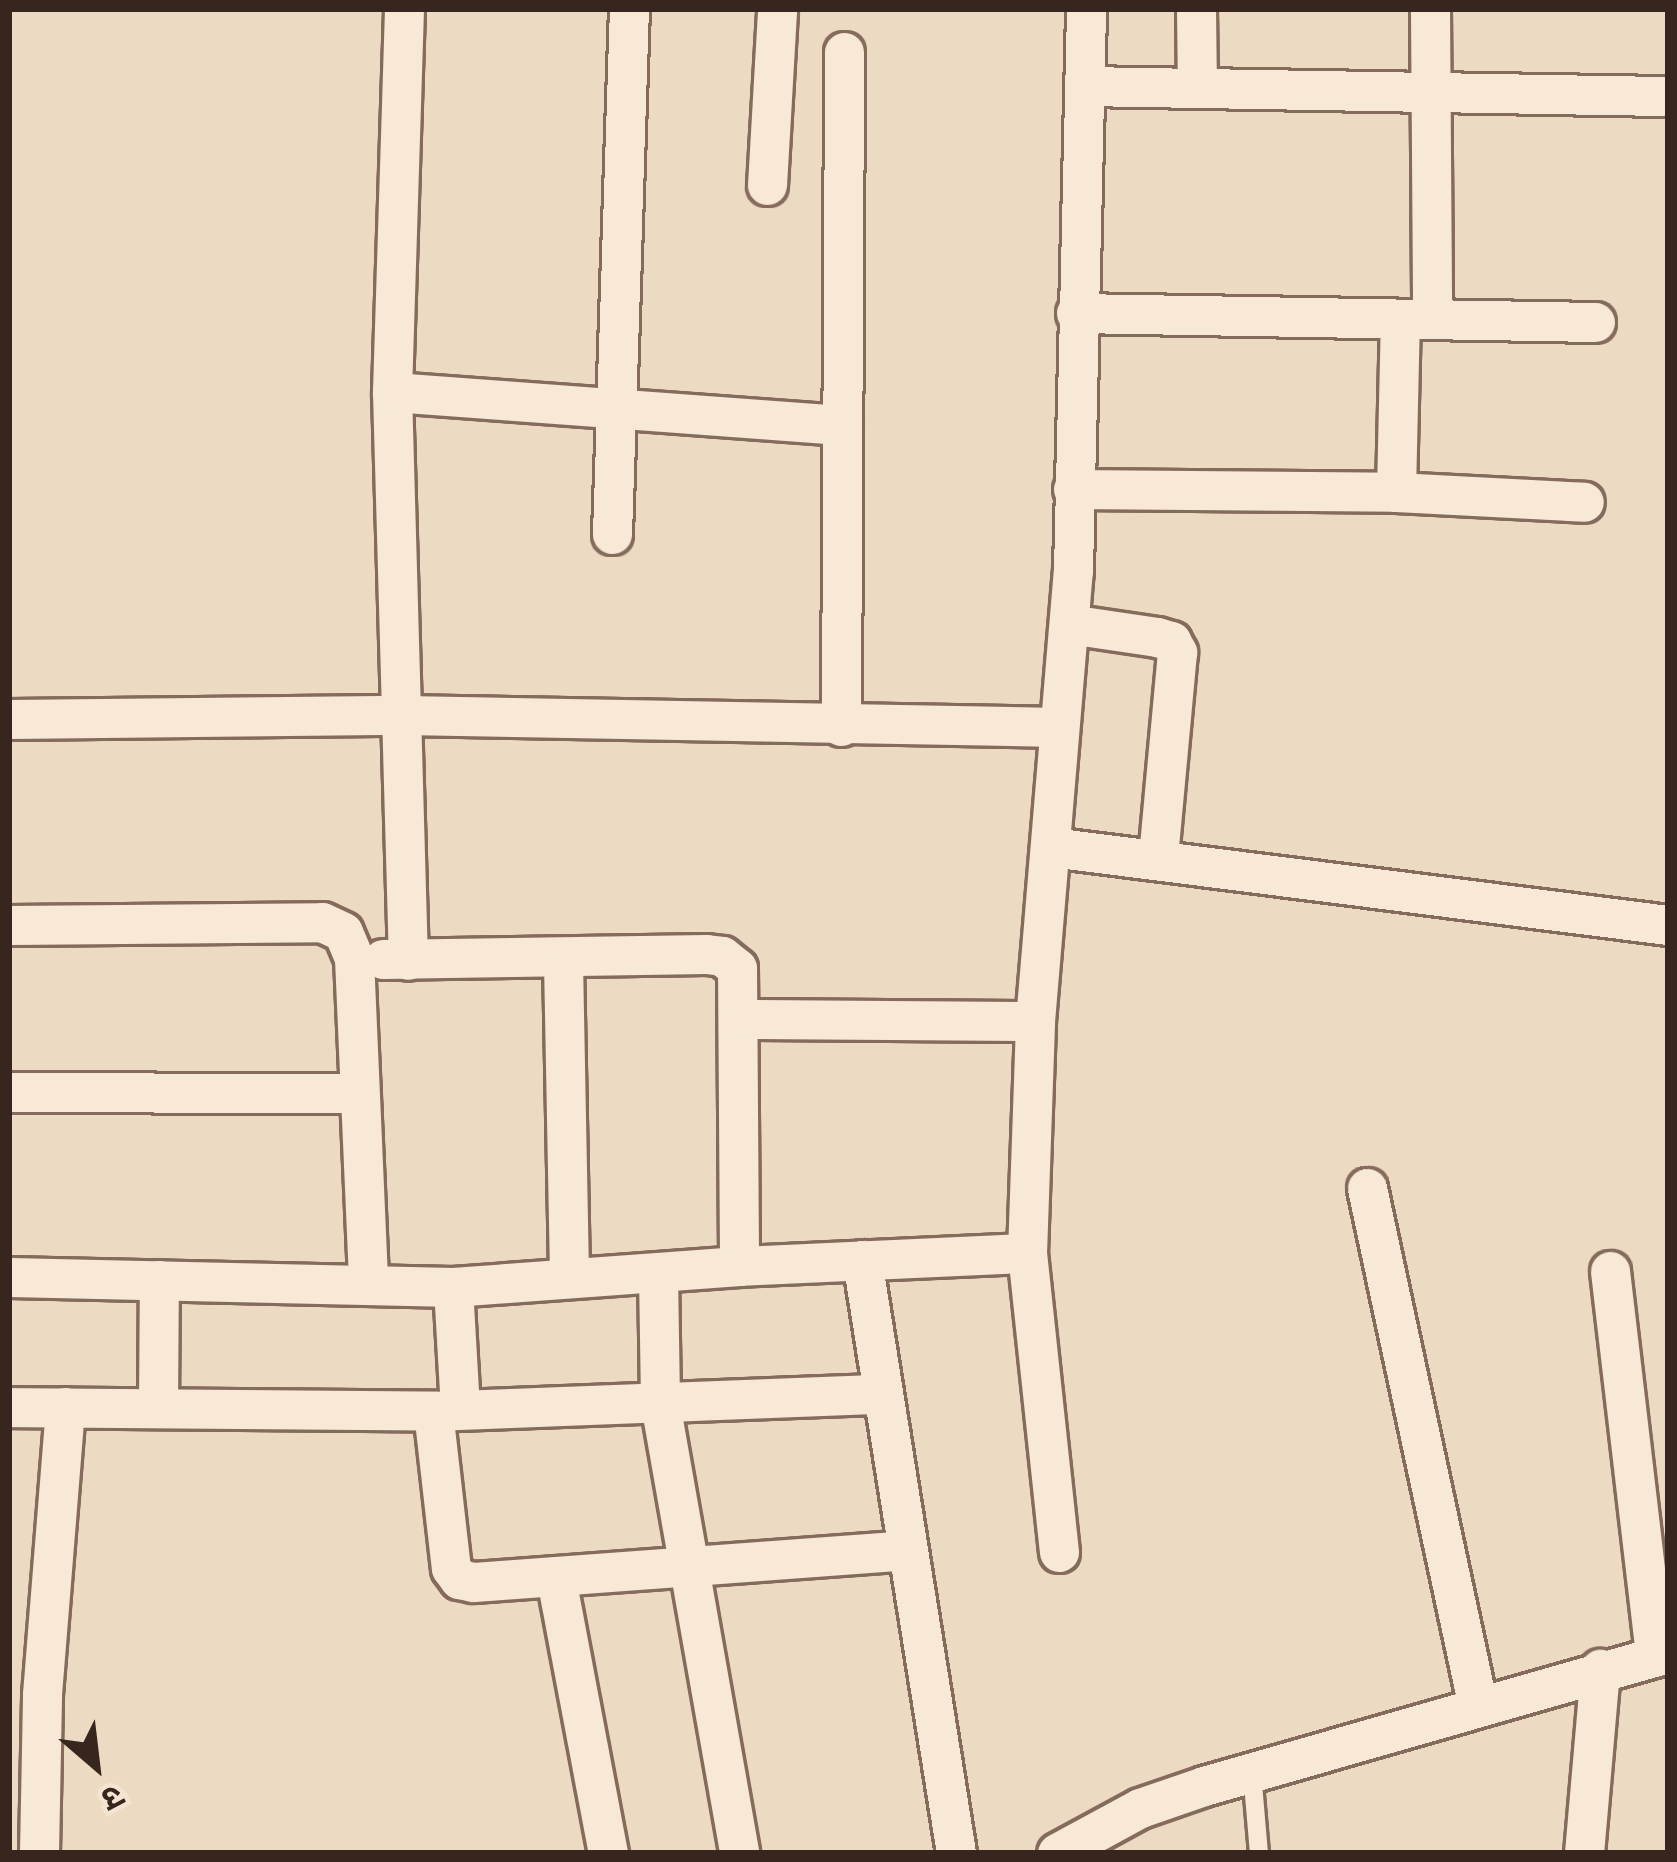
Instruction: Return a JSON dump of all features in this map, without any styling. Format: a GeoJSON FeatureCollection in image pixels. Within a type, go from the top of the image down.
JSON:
{"type":"FeatureCollection","features":[{"type":"Feature","properties":{"kind":"street"},"geometry":{"type":"LineString","coordinates":[[404,9],[392,392],[409,960]]}},
{"type":"Feature","properties":{"kind":"street"},"geometry":{"type":"LineString","coordinates":[[612,533],[629,9]]}},
{"type":"Feature","properties":{"kind":"street"},"geometry":{"type":"LineString","coordinates":[[767,185],[777,9]]}},
{"type":"Feature","properties":{"kind":"street"},"geometry":{"type":"LineString","coordinates":[[1059,1552],[1028,1253],[1035,1021],[1069,624],[1086,9]]}},
{"type":"Feature","properties":{"kind":"street"},"geometry":{"type":"LineString","coordinates":[[1196,9],[1197,87]]}},
{"type":"Feature","properties":{"kind":"street"},"geometry":{"type":"LineString","coordinates":[[1396,491],[1416,319],[1430,9]]}},
{"type":"Feature","properties":{"kind":"street"},"geometry":{"type":"LineString","coordinates":[[841,726],[844,52]]}},
{"type":"Feature","properties":{"kind":"street"},"geometry":{"type":"LineString","coordinates":[[1084,86],[1663,96]]}},
{"type":"Feature","properties":{"kind":"street"},"geometry":{"type":"LineString","coordinates":[[1076,313],[1595,322]]}},
{"type":"Feature","properties":{"kind":"street"},"geometry":{"type":"LineString","coordinates":[[392,392],[842,425]]}},
{"type":"Feature","properties":{"kind":"street"},"geometry":{"type":"LineString","coordinates":[[1072,489],[1396,491],[1584,502]]}},
{"type":"Feature","properties":{"kind":"street"},"geometry":{"type":"LineString","coordinates":[[1069,624],[1157,637],[1171,641],[1177,652],[1158,858]]}},
{"type":"Feature","properties":{"kind":"street"},"geometry":{"type":"LineString","coordinates":[[9,719],[404,715],[1059,727]]}},
{"type":"Feature","properties":{"kind":"street"},"geometry":{"type":"LineString","coordinates":[[1052,847],[1668,925]]}},
{"type":"Feature","properties":{"kind":"street"},"geometry":{"type":"LineString","coordinates":[[9,925],[322,922],[343,932],[354,958],[368,1284]]}},
{"type":"Feature","properties":{"kind":"street"},"geometry":{"type":"LineString","coordinates":[[354,958],[562,961],[722,956],[737,968],[741,1019],[740,1266]]}},
{"type":"Feature","properties":{"kind":"street"},"geometry":{"type":"LineString","coordinates":[[562,961],[569,1277]]}},
{"type":"Feature","properties":{"kind":"street"},"geometry":{"type":"LineString","coordinates":[[741,1019],[1035,1021]]}},
{"type":"Feature","properties":{"kind":"street"},"geometry":{"type":"LineString","coordinates":[[9,1092],[359,1093]]}},
{"type":"Feature","properties":{"kind":"street"},"geometry":{"type":"LineString","coordinates":[[1367,1188],[1478,1707]]}},
{"type":"Feature","properties":{"kind":"street"},"geometry":{"type":"LineString","coordinates":[[9,1277],[453,1287],[740,1266],[1028,1253]]}},
{"type":"Feature","properties":{"kind":"street"},"geometry":{"type":"LineString","coordinates":[[862,1260],[956,1853]]}},
{"type":"Feature","properties":{"kind":"street"},"geometry":{"type":"LineString","coordinates":[[1063,1851],[1139,1808],[1662,1654],[1610,1271]]}},
{"type":"Feature","properties":{"kind":"street"},"geometry":{"type":"LineString","coordinates":[[658,1274],[660,1403],[739,1853]]}},
{"type":"Feature","properties":{"kind":"street"},"geometry":{"type":"LineString","coordinates":[[158,1408],[159,1280]]}},
{"type":"Feature","properties":{"kind":"street"},"geometry":{"type":"LineString","coordinates":[[453,1287],[447,1410],[451,1568],[459,1579],[556,1578],[907,1550]]}},
{"type":"Feature","properties":{"kind":"street"},"geometry":{"type":"LineString","coordinates":[[9,1407],[447,1410],[880,1394]]}},
{"type":"Feature","properties":{"kind":"street"},"geometry":{"type":"LineString","coordinates":[[39,1853],[25,1784],[26,1691],[65,1407]]}},
{"type":"Feature","properties":{"kind":"street"},"geometry":{"type":"LineString","coordinates":[[556,1578],[608,1853]]}},
{"type":"Feature","properties":{"kind":"street"},"geometry":{"type":"LineString","coordinates":[[1584,1853],[1600,1669]]}},
{"type":"Feature","properties":{"kind":"lane"},"geometry":{"type":"LineString","coordinates":[[1252,1772],[1259,1853]]}}]}
